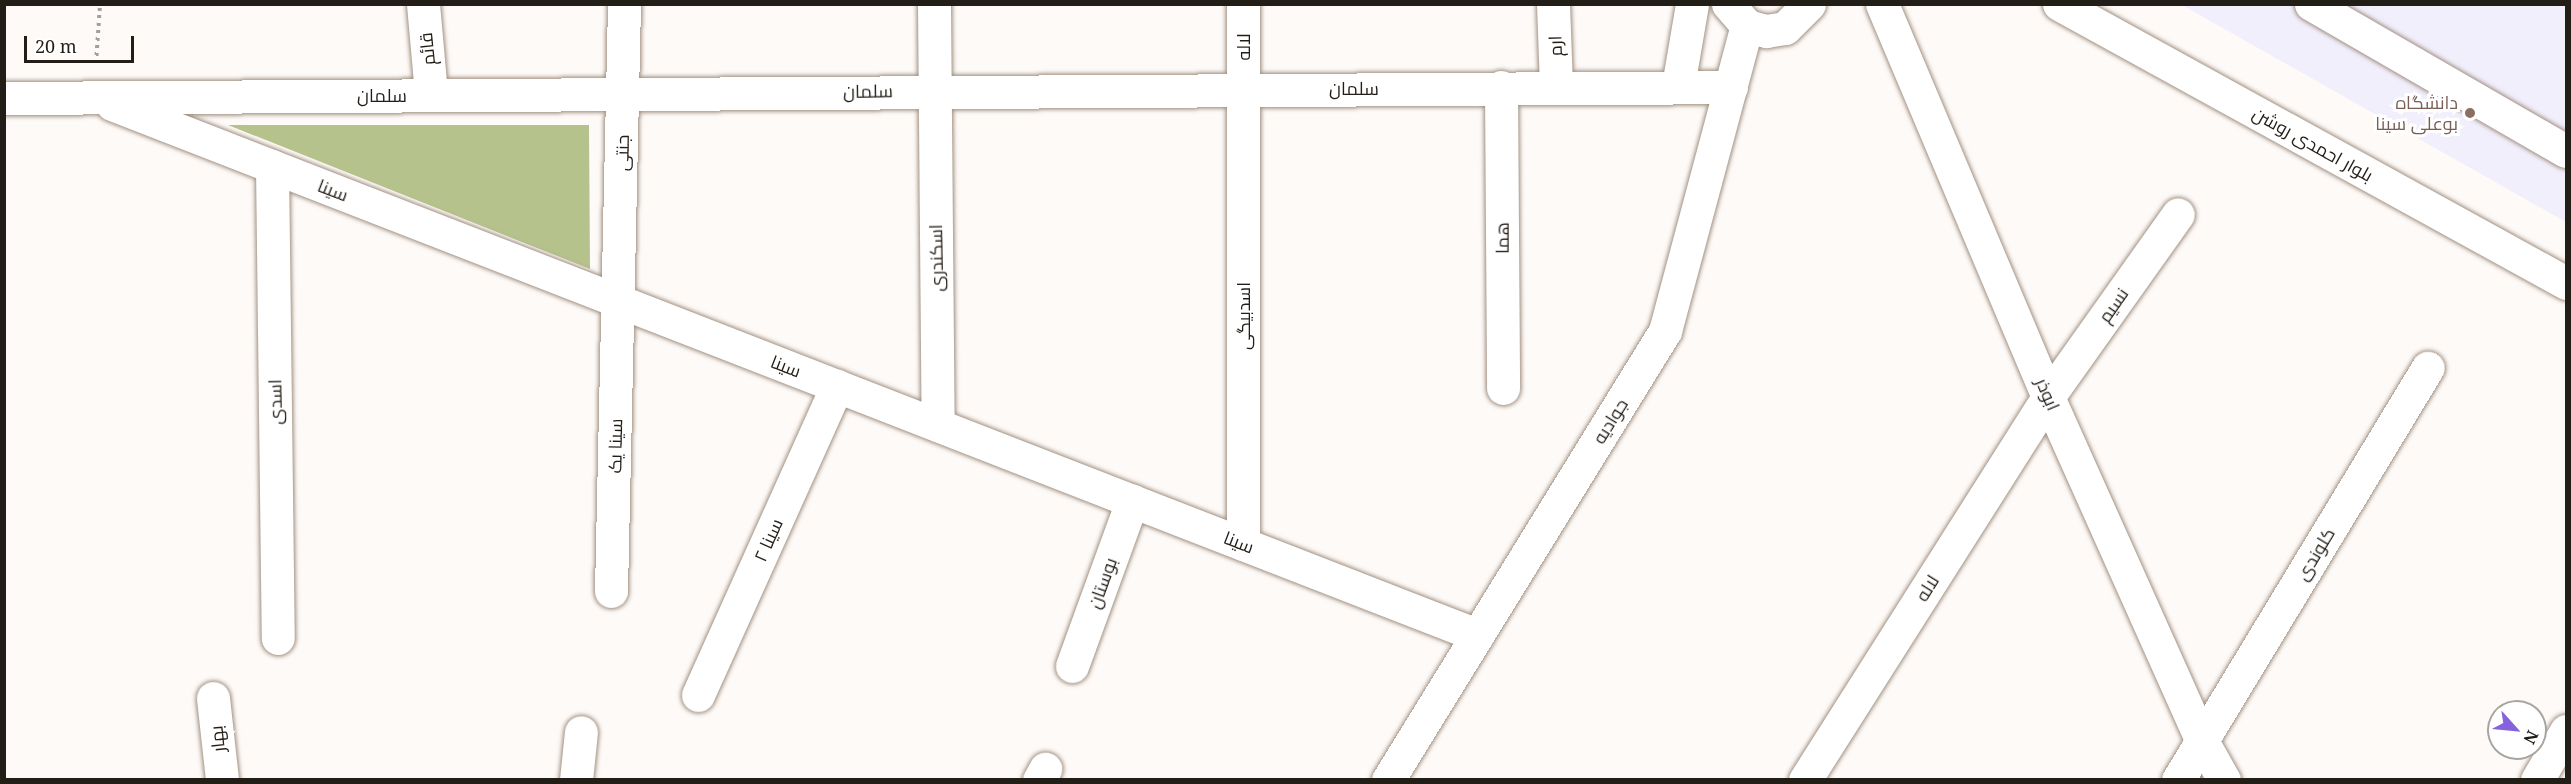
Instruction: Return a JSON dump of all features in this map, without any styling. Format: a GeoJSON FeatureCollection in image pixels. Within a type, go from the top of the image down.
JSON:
{"type":"FeatureCollection","features":[{"type":"Feature","properties":{"kind":"main road","name":"قائم"},"geometry":{"type":"LineString","coordinates":[[423,4],[431,94]]}},
{"type":"Feature","properties":{"kind":"main road","name":"جنتی"},"geometry":{"type":"LineString","coordinates":[[618,301],[624,4]]}},
{"type":"Feature","properties":{"kind":"main road","name":"اسکندری"},"geometry":{"type":"LineString","coordinates":[[934,4],[938,425]]}},
{"type":"Feature","properties":{"kind":"main road","name":"لاله"},"geometry":{"type":"LineString","coordinates":[[1243,4],[1243,89]]}},
{"type":"Feature","properties":{"kind":"main road","name":"ارم"},"geometry":{"type":"LineString","coordinates":[[1553,4],[1556,87]]}},
{"type":"Feature","properties":{"kind":"main road"},"geometry":{"type":"LineString","coordinates":[[1678,86],[1692,4]]}},
{"type":"Feature","properties":{"kind":"main road"},"geometry":{"type":"LineString","coordinates":[[1738,15],[1785,28],[1809,4]]}},
{"type":"Feature","properties":{"kind":"main road","name":"ابوذر"},"geometry":{"type":"LineString","coordinates":[[1882,4],[2048,397],[2202,741],[2224,780]]}},
{"type":"Feature","properties":{"kind":"main road","name":"بلوار احمدی روشن"},"geometry":{"type":"LineString","coordinates":[[2059,4],[2566,283]]}},
{"type":"Feature","properties":{"kind":"main road"},"geometry":{"type":"LineString","coordinates":[[2312,4],[2566,151]]}},
{"type":"Feature","properties":{"kind":"main road","name":"جوادیه"},"geometry":{"type":"LineString","coordinates":[[1388,780],[1665,331],[1731,87],[1738,15]]}},
{"type":"Feature","properties":{"kind":"main road","name":"هما"},"geometry":{"type":"LineString","coordinates":[[1501,87],[1503,388]]}},
{"type":"Feature","properties":{"kind":"main road","name":"سلمان"},"geometry":{"type":"LineString","coordinates":[[4,98],[1731,87]]}},
{"type":"Feature","properties":{"kind":"main road","name":"اسدبیگی"},"geometry":{"type":"LineString","coordinates":[[1243,89],[1243,544]]}},
{"type":"Feature","properties":{"kind":"main road","name":"سینا"},"geometry":{"type":"LineString","coordinates":[[95,97],[1477,635]]}},
{"type":"Feature","properties":{"kind":"main road","name":"اسدی"},"geometry":{"type":"LineString","coordinates":[[272,166],[278,638]]}},
{"type":"Feature","properties":{"kind":"main road","name":"نسیم"},"geometry":{"type":"LineString","coordinates":[[2048,397],[2178,214]]}},
{"type":"Feature","properties":{"kind":"main road","name":"سینا یک"},"geometry":{"type":"LineString","coordinates":[[612,591],[618,301]]}},
{"type":"Feature","properties":{"kind":"main road","name":"کلوندی"},"geometry":{"type":"LineString","coordinates":[[2178,780],[2428,368]]}},
{"type":"Feature","properties":{"kind":"main road","name":"سینا ۲"},"geometry":{"type":"LineString","coordinates":[[698,694],[837,386]]}},
{"type":"Feature","properties":{"kind":"main road","name":"لاله"},"geometry":{"type":"LineString","coordinates":[[1805,780],[2048,397]]}},
{"type":"Feature","properties":{"kind":"main road","name":"بوستان"},"geometry":{"type":"LineString","coordinates":[[1072,666],[1132,501]]}},
{"type":"Feature","properties":{"kind":"main road","name":"بهار"},"geometry":{"type":"LineString","coordinates":[[213,698],[222,780]]}},
{"type":"Feature","properties":{"kind":"main road"},"geometry":{"type":"LineString","coordinates":[[2537,780],[2566,730]]}},
{"type":"Feature","properties":{"kind":"main road"},"geometry":{"type":"LineString","coordinates":[[576,780],[581,732]]}},
{"type":"Feature","properties":{"kind":"path"},"geometry":{"type":"LineString","coordinates":[[95,97],[99,4]]}},
{"type":"Feature","properties":{"kind":"shaded area","name":"دانشگاه بوعلی سینا"},"geometry":{"type":"Polygon","coordinates":[[[2182,5],[2566,5],[2566,222],[2182,5]]]}},
{"type":"Feature","properties":{"kind":"green space"},"geometry":{"type":"Polygon","coordinates":[[[228,125],[589,125],[590,269],[228,125]]]}},
{"type":"Feature","properties":{"kind":"place","name":"دانشگاه بوعلی سینا"},"geometry":{"type":"Point","coordinates":[2470,113]}}]}
